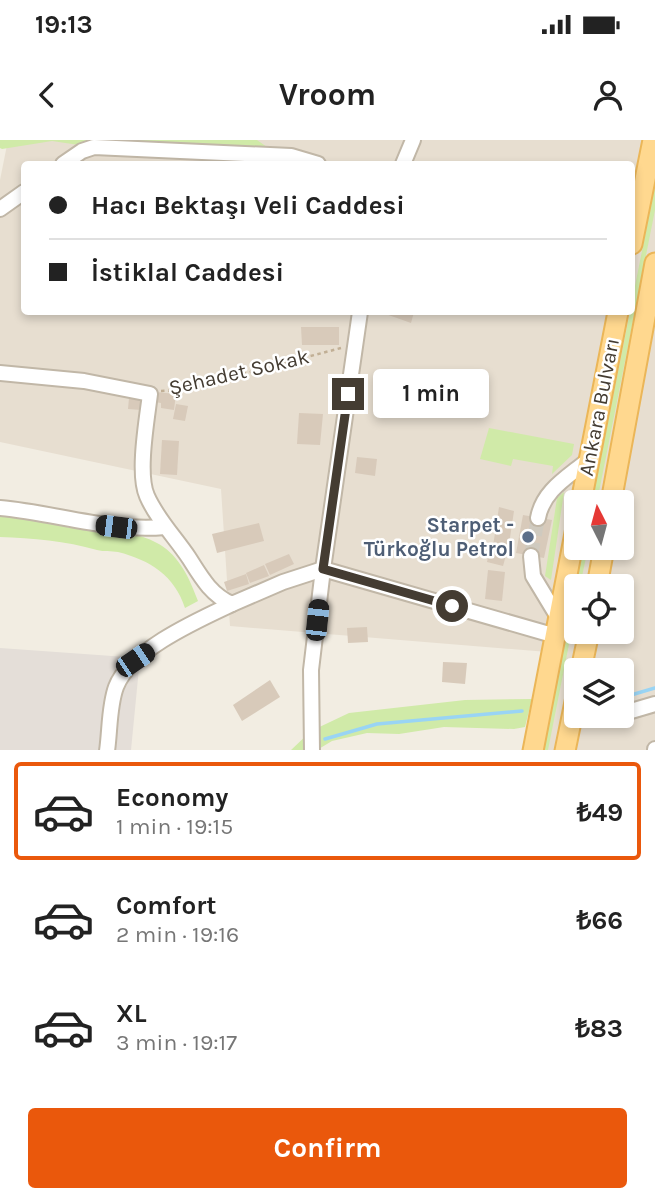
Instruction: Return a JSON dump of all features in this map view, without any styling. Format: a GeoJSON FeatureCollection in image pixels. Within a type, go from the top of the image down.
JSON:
{"type":"FeatureCollection","features":[{"type":"Feature","properties":{"kind":"main road"},"geometry":{"type":"LineString","coordinates":[[635,229],[653,140]]}},
{"type":"Feature","properties":{"kind":"main road","name":"Ankara Bulvarı"},"geometry":{"type":"LineString","coordinates":[[613,490],[655,263]]}},
{"type":"Feature","properties":{"kind":"main road","name":"Ankara Bulvarı"},"geometry":{"type":"LineString","coordinates":[[582,490],[617,315]]}},
{"type":"Feature","properties":{"kind":"main road"},"geometry":{"type":"LineString","coordinates":[[533,750],[570,560]]}},
{"type":"Feature","properties":{"kind":"main road"},"geometry":{"type":"LineString","coordinates":[[565,750],[569,728]]}},
{"type":"Feature","properties":{"kind":"street"},"geometry":{"type":"LineString","coordinates":[[404,161],[413,140]]}},
{"type":"Feature","properties":{"kind":"street"},"geometry":{"type":"LineString","coordinates":[[67,161],[94,147],[291,156],[308,161]]}},
{"type":"Feature","properties":{"kind":"street"},"geometry":{"type":"LineString","coordinates":[[0,209],[21,194]]}},
{"type":"Feature","properties":{"kind":"street"},"geometry":{"type":"LineString","coordinates":[[312,750],[311,670],[360,315]]}},
{"type":"Feature","properties":{"kind":"street","name":"Şehadet Sokak"},"geometry":{"type":"LineString","coordinates":[[0,373],[84,381],[150,394]]}},
{"type":"Feature","properties":{"kind":"street"},"geometry":{"type":"LineString","coordinates":[[150,394],[143,455],[145,494],[208,587],[222,600],[232,604]]}},
{"type":"Feature","properties":{"kind":"street"},"geometry":{"type":"LineString","coordinates":[[538,518],[544,499],[588,460]]}},
{"type":"Feature","properties":{"kind":"street"},"geometry":{"type":"LineString","coordinates":[[0,508],[99,525],[134,529],[165,527]]}},
{"type":"Feature","properties":{"kind":"street"},"geometry":{"type":"LineString","coordinates":[[531,556],[533,576],[558,628]]}},
{"type":"Feature","properties":{"kind":"street"},"geometry":{"type":"LineString","coordinates":[[107,750],[115,689],[127,667],[189,624],[283,582],[323,569],[558,628]]}},
{"type":"Feature","properties":{"kind":"street"},"geometry":{"type":"LineString","coordinates":[[634,710],[655,704]]}},
{"type":"Feature","properties":{"kind":"path","name":"Şehadet Sokak"},"geometry":{"type":"LineString","coordinates":[[150,394],[150,391],[182,390],[356,344]]}},
{"type":"Feature","properties":{"kind":"shaded area"},"geometry":{"type":"Polygon","coordinates":[[[8,140],[655,140],[655,750],[528,750],[548,652],[230,626],[221,489],[0,442],[0,180],[8,140]]]}},
{"type":"Feature","properties":{"kind":"shaded area"},"geometry":{"type":"Polygon","coordinates":[[[0,648],[140,658],[131,750],[0,750],[0,648]]]}},
{"type":"Feature","properties":{"kind":"green space"},"geometry":{"type":"Polygon","coordinates":[[[0,140],[257,140],[267,147],[262,157],[52,141],[2,149],[0,140]]]}},
{"type":"Feature","properties":{"kind":"green space"},"geometry":{"type":"Polygon","coordinates":[[[655,186],[655,210],[635,311],[635,286],[655,186]]]}},
{"type":"Feature","properties":{"kind":"green space"},"geometry":{"type":"Polygon","coordinates":[[[629,315],[634,315],[599,490],[594,490],[629,315]]]}},
{"type":"Feature","properties":{"kind":"green space"},"geometry":{"type":"Polygon","coordinates":[[[489,428],[574,444],[572,455],[552,474],[553,466],[513,459],[511,466],[480,459],[489,428]]]}},
{"type":"Feature","properties":{"kind":"green space"},"geometry":{"type":"Polygon","coordinates":[[[564,492],[551,580],[545,576],[557,498],[564,492]]]}},
{"type":"Feature","properties":{"kind":"green space"},"geometry":{"type":"Polygon","coordinates":[[[0,514],[61,524],[69,528],[122,532],[154,541],[167,549],[178,561],[189,578],[198,601],[185,608],[168,578],[151,565],[130,555],[61,542],[0,537],[0,514]]]}},
{"type":"Feature","properties":{"kind":"green space"},"geometry":{"type":"Polygon","coordinates":[[[581,560],[585,560],[583,574],[578,574],[581,560]]]}},
{"type":"Feature","properties":{"kind":"green space"},"geometry":{"type":"Polygon","coordinates":[[[564,644],[569,644],[566,658],[564,658],[548,750],[543,750],[564,644]]]}},
{"type":"Feature","properties":{"kind":"green space"},"geometry":{"type":"Polygon","coordinates":[[[532,699],[525,727],[444,727],[399,734],[367,733],[332,741],[317,750],[291,750],[311,731],[349,713],[465,700],[532,699]]]}},
{"type":"Feature","properties":{"kind":"building"},"geometry":{"type":"Polygon","coordinates":[[[388,315],[413,315],[411,323],[388,315]]]}},
{"type":"Feature","properties":{"kind":"building"},"geometry":{"type":"Polygon","coordinates":[[[301,327],[339,327],[339,345],[302,345],[301,327]]]}},
{"type":"Feature","properties":{"kind":"building"},"geometry":{"type":"Polygon","coordinates":[[[156,392],[176,394],[174,410],[161,408],[161,403],[155,402],[156,392]]]}},
{"type":"Feature","properties":{"kind":"building"},"geometry":{"type":"Polygon","coordinates":[[[129,398],[142,399],[141,410],[128,409],[129,398]]]}},
{"type":"Feature","properties":{"kind":"building"},"geometry":{"type":"Polygon","coordinates":[[[176,404],[188,406],[185,421],[173,419],[176,404]]]}},
{"type":"Feature","properties":{"kind":"building"},"geometry":{"type":"Polygon","coordinates":[[[299,413],[323,414],[320,445],[297,444],[299,413]]]}},
{"type":"Feature","properties":{"kind":"building"},"geometry":{"type":"Polygon","coordinates":[[[162,440],[179,441],[177,475],[160,474],[162,440]]]}},
{"type":"Feature","properties":{"kind":"building"},"geometry":{"type":"Polygon","coordinates":[[[357,457],[377,459],[375,476],[355,473],[357,457]]]}},
{"type":"Feature","properties":{"kind":"building"},"geometry":{"type":"Polygon","coordinates":[[[499,507],[514,511],[508,551],[493,546],[499,507]]]}},
{"type":"Feature","properties":{"kind":"building"},"geometry":{"type":"Polygon","coordinates":[[[523,515],[552,520],[544,558],[516,553],[523,515]]]}},
{"type":"Feature","properties":{"kind":"building"},"geometry":{"type":"Polygon","coordinates":[[[259,523],[264,541],[217,553],[212,534],[259,523]]]}},
{"type":"Feature","properties":{"kind":"building"},"geometry":{"type":"Polygon","coordinates":[[[490,548],[507,552],[503,566],[487,562],[490,548]]]}},
{"type":"Feature","properties":{"kind":"building"},"geometry":{"type":"Polygon","coordinates":[[[289,554],[294,564],[270,575],[265,564],[289,554]]]}},
{"type":"Feature","properties":{"kind":"building"},"geometry":{"type":"Polygon","coordinates":[[[264,565],[269,576],[250,583],[246,573],[264,565]]]}},
{"type":"Feature","properties":{"kind":"building"},"geometry":{"type":"Polygon","coordinates":[[[488,570],[505,572],[502,601],[485,599],[488,570]]]}},
{"type":"Feature","properties":{"kind":"building"},"geometry":{"type":"Polygon","coordinates":[[[246,574],[249,584],[227,591],[224,582],[246,574]]]}},
{"type":"Feature","properties":{"kind":"building"},"geometry":{"type":"Polygon","coordinates":[[[367,627],[368,642],[348,643],[347,628],[367,627]]]}},
{"type":"Feature","properties":{"kind":"building"},"geometry":{"type":"Polygon","coordinates":[[[443,662],[467,663],[465,684],[442,682],[443,662]]]}},
{"type":"Feature","properties":{"kind":"building"},"geometry":{"type":"Polygon","coordinates":[[[270,680],[280,697],[242,721],[233,705],[270,680]]]}},
{"type":"Feature","properties":{"kind":"waterway"},"geometry":{"type":"LineString","coordinates":[[634,694],[655,688]]}},
{"type":"Feature","properties":{"kind":"waterway"},"geometry":{"type":"LineString","coordinates":[[325,739],[377,724],[522,711]]}},
{"type":"Feature","properties":{"kind":"tunnel"},"geometry":{"type":"LineString","coordinates":[[531,556],[538,518]]}},
{"type":"Feature","properties":{"kind":"place","name":"Starpet - Türkoğlu Petrol"},"geometry":{"type":"Point","coordinates":[528,537]}},
{"type":"Feature","properties":{"kind":"route"},"geometry":{"type":"LineString","coordinates":[[348,394],[323,569],[452,606]]}}]}
